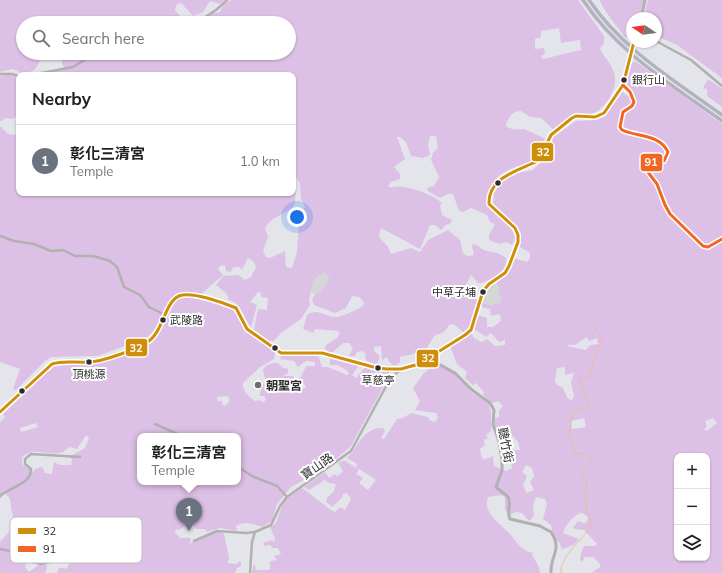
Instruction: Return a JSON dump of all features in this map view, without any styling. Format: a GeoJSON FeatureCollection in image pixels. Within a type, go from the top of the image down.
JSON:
{"type":"FeatureCollection","features":[{"type":"Feature","properties":{"kind":"main road"},"geometry":{"type":"LineString","coordinates":[[584,0],[611,30],[639,56],[698,99],[722,120]]}},
{"type":"Feature","properties":{"kind":"main road"},"geometry":{"type":"LineString","coordinates":[[590,0],[611,30]]}},
{"type":"Feature","properties":{"kind":"main road"},"geometry":{"type":"LineString","coordinates":[[642,12],[645,0]]}},
{"type":"Feature","properties":{"kind":"main road"},"geometry":{"type":"LineString","coordinates":[[0,412],[52,364],[95,362],[142,345],[157,334],[172,302],[180,296],[203,298],[236,308],[247,329],[278,352],[287,354],[322,353],[387,370],[419,364],[430,358],[471,330],[484,291],[489,284],[505,273],[509,266],[518,242],[518,235],[514,228],[489,204],[489,197],[494,188],[508,173],[539,160],[551,135],[572,118],[576,116],[595,117],[604,112],[623,85],[633,49]]}},
{"type":"Feature","properties":{"kind":"main road"},"geometry":{"type":"LineString","coordinates":[[623,85],[630,92],[634,102],[632,106],[623,112],[620,127],[622,130],[652,139],[664,146],[668,152],[664,161],[647,163],[644,167],[657,184],[670,214],[703,246],[708,247],[722,239]]}},
{"type":"Feature","properties":{"kind":"main road"},"geometry":{"type":"LineString","coordinates":[[698,99],[722,113]]}},
{"type":"Feature","properties":{"kind":"main road","name":"聽竹街"},"geometry":{"type":"LineString","coordinates":[[430,358],[456,374],[472,390],[490,403],[494,410],[493,424],[499,441],[502,460],[502,470],[496,487],[508,496],[509,501],[507,510],[510,519],[540,526],[551,532],[557,546],[551,567],[551,573]]}},
{"type":"Feature","properties":{"kind":"street"},"geometry":{"type":"LineString","coordinates":[[207,16],[227,0]]}},
{"type":"Feature","properties":{"kind":"street"},"geometry":{"type":"LineString","coordinates":[[662,44],[690,60],[722,86]]}},
{"type":"Feature","properties":{"kind":"street"},"geometry":{"type":"LineString","coordinates":[[47,72],[73,67],[84,60]]}},
{"type":"Feature","properties":{"kind":"street"},"geometry":{"type":"LineString","coordinates":[[0,74],[16,76]]}},
{"type":"Feature","properties":{"kind":"street"},"geometry":{"type":"LineString","coordinates":[[0,236],[14,241],[34,244],[48,250],[64,250],[75,256],[93,256],[110,261],[117,267],[124,288],[140,295],[149,307],[165,316]]}},
{"type":"Feature","properties":{"kind":"street","name":"寶山路"},"geometry":{"type":"LineString","coordinates":[[255,532],[271,525],[280,506],[287,497],[351,451],[390,379],[401,368]]}},
{"type":"Feature","properties":{"kind":"street"},"geometry":{"type":"LineString","coordinates":[[387,370],[390,379]]}},
{"type":"Feature","properties":{"kind":"street"},"geometry":{"type":"LineString","coordinates":[[155,424],[175,433]]}},
{"type":"Feature","properties":{"kind":"street"},"geometry":{"type":"LineString","coordinates":[[0,496],[20,485],[31,474],[31,469],[24,464],[26,459],[31,454],[80,457]]}},
{"type":"Feature","properties":{"kind":"street"},"geometry":{"type":"LineString","coordinates":[[241,469],[252,476],[277,486],[287,497]]}},
{"type":"Feature","properties":{"kind":"street"},"geometry":{"type":"LineString","coordinates":[[194,541],[217,531],[246,533],[255,532],[252,542],[250,573]]}},
{"type":"Feature","properties":{"kind":"street"},"geometry":{"type":"LineString","coordinates":[[0,549],[10,551]]}},
{"type":"Feature","properties":{"kind":"shaded area"},"geometry":{"type":"Polygon","coordinates":[[[0,0],[224,0],[220,4],[210,1],[203,12],[193,16],[181,3],[176,5],[175,10],[180,16],[16,16],[16,60],[40,60],[35,69],[30,72],[20,72],[13,69],[0,72],[0,0]]]}},
{"type":"Feature","properties":{"kind":"shaded area"},"geometry":{"type":"Polygon","coordinates":[[[232,0],[578,0],[604,36],[604,43],[600,49],[613,70],[615,83],[610,97],[601,109],[589,115],[573,114],[553,129],[541,118],[530,117],[521,111],[515,112],[509,118],[506,126],[508,128],[524,129],[545,139],[543,150],[539,156],[500,175],[490,189],[487,200],[488,207],[511,229],[514,234],[512,245],[506,242],[499,244],[489,240],[489,235],[495,224],[490,222],[487,215],[471,208],[463,212],[459,211],[453,194],[448,194],[440,198],[428,191],[427,188],[434,186],[439,177],[431,160],[433,153],[438,148],[436,136],[430,136],[428,145],[430,155],[423,158],[411,156],[406,142],[400,137],[397,137],[405,159],[394,167],[400,174],[400,179],[391,182],[388,186],[391,188],[409,188],[432,196],[442,203],[440,206],[442,215],[452,220],[451,223],[446,225],[441,230],[435,225],[430,225],[420,249],[381,228],[379,237],[388,247],[391,254],[411,248],[420,252],[428,240],[448,230],[460,240],[463,253],[467,256],[474,255],[473,244],[484,250],[506,258],[506,263],[502,271],[495,277],[482,283],[478,283],[471,275],[465,286],[462,286],[460,290],[478,301],[472,322],[463,332],[455,325],[450,324],[444,332],[434,336],[427,348],[418,353],[400,357],[400,362],[396,365],[392,365],[386,357],[382,361],[381,346],[374,347],[374,351],[380,356],[378,362],[375,364],[367,361],[365,358],[366,354],[362,351],[357,352],[355,356],[349,356],[353,348],[349,343],[343,343],[333,352],[329,352],[325,349],[326,345],[337,338],[340,333],[338,331],[315,329],[313,333],[303,329],[307,315],[319,312],[333,317],[339,317],[363,306],[364,302],[359,297],[352,296],[346,308],[335,313],[314,305],[312,299],[315,294],[320,293],[326,285],[329,276],[323,273],[314,279],[309,300],[310,305],[301,319],[281,333],[274,341],[269,341],[254,330],[258,309],[267,310],[268,298],[261,297],[261,293],[258,292],[250,302],[257,305],[251,327],[237,304],[229,300],[226,293],[216,285],[223,276],[238,275],[245,280],[251,277],[256,267],[254,262],[248,258],[242,270],[240,267],[233,267],[231,272],[226,271],[225,265],[220,266],[218,269],[223,275],[199,296],[190,293],[177,293],[155,330],[146,338],[98,356],[51,357],[45,361],[16,390],[13,389],[20,369],[0,362],[0,126],[8,134],[16,135],[16,196],[295,196],[295,204],[292,208],[272,220],[265,228],[268,237],[263,251],[266,257],[270,258],[285,251],[286,267],[292,268],[297,252],[299,219],[305,207],[301,199],[300,183],[296,177],[296,72],[53,72],[65,69],[62,64],[62,60],[296,60],[296,16],[208,16],[212,13],[220,12],[223,4],[232,0]],[[559,28],[541,31],[541,37],[535,39],[535,49],[544,48],[545,54],[541,56],[543,59],[581,50],[580,40],[561,43],[559,28]]]}},
{"type":"Feature","properties":{"kind":"shaded area"},"geometry":{"type":"Polygon","coordinates":[[[600,0],[644,0],[641,12],[626,12],[625,38],[601,4],[600,0]]]}},
{"type":"Feature","properties":{"kind":"shaded area"},"geometry":{"type":"Polygon","coordinates":[[[648,0],[722,0],[722,78],[677,45],[662,39],[662,12],[645,12],[648,0]]]}},
{"type":"Feature","properties":{"kind":"shaded area"},"geometry":{"type":"Polygon","coordinates":[[[635,61],[722,124],[722,573],[591,573],[600,567],[600,564],[593,557],[585,557],[582,562],[580,560],[581,553],[584,546],[595,546],[597,544],[584,530],[574,529],[573,527],[578,521],[583,523],[587,522],[588,517],[582,513],[570,521],[563,533],[579,539],[574,545],[562,549],[559,542],[553,538],[551,525],[543,519],[547,504],[545,499],[536,497],[533,506],[534,516],[529,521],[522,513],[515,512],[509,516],[505,509],[505,497],[501,495],[488,497],[487,508],[497,522],[520,546],[533,553],[532,555],[539,567],[540,573],[252,573],[253,566],[255,565],[256,570],[270,570],[270,561],[277,560],[274,556],[281,554],[278,548],[272,548],[270,545],[264,546],[263,543],[272,540],[274,542],[275,539],[270,527],[276,523],[283,502],[302,488],[331,510],[335,512],[340,507],[345,510],[351,499],[347,493],[343,494],[342,498],[332,507],[326,502],[327,498],[334,491],[336,484],[329,483],[325,480],[309,490],[304,487],[325,472],[329,478],[334,474],[338,476],[343,471],[338,463],[344,460],[356,468],[357,464],[347,458],[361,439],[370,431],[383,428],[385,431],[381,438],[384,439],[397,419],[403,418],[411,413],[428,417],[431,421],[435,422],[438,418],[436,413],[415,410],[420,401],[413,388],[424,373],[438,362],[457,372],[456,376],[463,381],[472,393],[488,402],[491,412],[491,431],[486,435],[488,438],[484,440],[485,445],[480,449],[481,456],[484,460],[493,456],[494,466],[506,471],[512,468],[508,450],[520,450],[519,444],[514,437],[506,433],[503,442],[498,437],[496,431],[495,418],[499,417],[499,411],[503,406],[498,401],[492,403],[483,395],[484,392],[476,383],[473,385],[465,378],[467,372],[457,364],[450,346],[457,344],[471,333],[474,338],[481,342],[487,339],[495,346],[505,345],[505,340],[499,342],[491,333],[486,337],[474,329],[478,315],[487,318],[487,327],[493,327],[501,321],[500,314],[491,316],[490,309],[481,307],[482,303],[493,306],[494,303],[499,305],[502,297],[499,294],[499,288],[495,282],[505,276],[514,258],[527,262],[530,258],[530,253],[520,247],[520,240],[516,228],[493,206],[494,193],[503,180],[513,174],[533,170],[542,161],[554,137],[576,121],[595,120],[604,117],[619,94],[622,92],[628,96],[630,93],[625,85],[631,64],[635,61]],[[587,337],[575,345],[567,346],[586,350],[590,345],[598,344],[597,338],[589,341],[587,337]],[[565,367],[557,368],[555,381],[557,385],[563,388],[568,399],[572,400],[574,396],[571,382],[574,373],[565,375],[565,367]],[[584,418],[571,421],[572,429],[586,427],[584,418]],[[713,418],[705,421],[707,426],[704,430],[707,431],[717,423],[713,418]],[[526,465],[522,472],[527,476],[523,485],[526,493],[534,490],[530,482],[534,476],[532,468],[526,465]],[[359,469],[356,474],[363,478],[359,483],[368,490],[376,480],[359,469]]]}},
{"type":"Feature","properties":{"kind":"shaded area"},"geometry":{"type":"Polygon","coordinates":[[[9,74],[16,77],[16,116],[13,119],[5,118],[2,121],[0,121],[0,76],[9,74]]]}},
{"type":"Feature","properties":{"kind":"shaded area"},"geometry":{"type":"Polygon","coordinates":[[[708,79],[722,89],[722,107],[707,96],[707,89],[703,88],[708,79]]]}},
{"type":"Feature","properties":{"kind":"shaded area"},"geometry":{"type":"Polygon","coordinates":[[[320,273],[327,274],[329,276],[326,285],[320,294],[315,294],[311,292],[314,279],[320,273]]]}},
{"type":"Feature","properties":{"kind":"shaded area"},"geometry":{"type":"Polygon","coordinates":[[[495,282],[503,297],[499,305],[493,306],[482,303],[487,289],[495,282]]]}},
{"type":"Feature","properties":{"kind":"shaded area"},"geometry":{"type":"Polygon","coordinates":[[[184,296],[233,307],[243,326],[275,352],[274,359],[260,367],[243,383],[248,396],[255,401],[259,400],[263,402],[266,400],[264,396],[259,396],[265,379],[263,370],[267,365],[272,363],[278,363],[283,368],[288,369],[288,373],[283,376],[293,376],[300,390],[305,388],[306,386],[298,379],[301,377],[306,366],[315,366],[315,362],[306,361],[298,367],[294,361],[280,359],[282,355],[315,354],[319,357],[322,367],[328,367],[347,375],[349,374],[348,371],[337,365],[330,365],[330,357],[360,364],[352,375],[356,378],[366,366],[386,371],[387,380],[351,446],[323,470],[291,487],[277,504],[272,521],[262,527],[246,523],[239,524],[236,526],[237,531],[220,528],[207,532],[205,529],[196,529],[191,522],[181,529],[175,530],[180,538],[190,538],[191,540],[189,544],[214,532],[222,532],[224,534],[229,557],[228,563],[237,564],[239,561],[241,562],[241,566],[237,568],[235,573],[57,573],[59,568],[67,569],[69,563],[142,563],[142,517],[13,517],[10,500],[7,495],[4,494],[0,499],[0,422],[5,417],[3,414],[52,367],[61,365],[91,365],[148,345],[158,333],[173,305],[184,296]],[[217,397],[217,401],[222,401],[222,405],[225,406],[229,402],[229,397],[217,397]],[[36,423],[20,428],[21,432],[38,427],[36,423]],[[86,435],[77,449],[70,447],[62,452],[54,454],[32,452],[22,457],[22,464],[34,472],[35,469],[42,467],[45,473],[52,474],[54,462],[60,465],[71,465],[72,459],[69,457],[85,448],[89,438],[86,435]]]}},
{"type":"Feature","properties":{"kind":"shaded area"},"geometry":{"type":"Polygon","coordinates":[[[10,528],[10,563],[27,563],[25,567],[29,572],[40,564],[46,564],[47,567],[45,573],[0,573],[0,542],[9,532],[10,528]]]}},
{"type":"Feature","properties":{"kind":"waterway"},"geometry":{"type":"LineString","coordinates":[[561,573],[564,560],[585,534],[592,522],[587,512],[585,494],[587,483],[582,473],[591,459],[587,455],[576,453],[569,433],[573,412],[589,406],[579,382],[580,379],[589,378],[597,348],[603,341],[595,328],[590,324]]}},
{"type":"Feature","properties":{"kind":"transit line","name":"32"},"geometry":{"type":"LineString","coordinates":[[0,412],[52,364],[61,362],[88,362],[102,360],[128,351],[149,341],[158,331],[170,304],[174,299],[185,295],[208,298],[236,308],[247,329],[281,353],[322,353],[377,368],[387,369],[401,369],[419,364],[471,330],[483,291],[489,284],[505,273],[509,266],[518,242],[518,235],[515,228],[489,204],[490,195],[494,187],[506,176],[539,160],[551,135],[572,118],[576,116],[595,117],[604,113],[623,85],[632,48]]}},
{"type":"Feature","properties":{"kind":"transit line","name":"91"},"geometry":{"type":"LineString","coordinates":[[623,85],[630,92],[634,102],[632,106],[623,112],[620,127],[622,130],[654,139],[660,142],[668,152],[664,161],[647,163],[644,167],[657,184],[670,214],[703,246],[708,247],[722,239]]}},
{"type":"Feature","properties":{"kind":"place","name":"銀行山"},"geometry":{"type":"Point","coordinates":[624,80]}},
{"type":"Feature","properties":{"kind":"place","name":"中草子埔"},"geometry":{"type":"Point","coordinates":[483,292]}},
{"type":"Feature","properties":{"kind":"place","name":"武陵路"},"geometry":{"type":"Point","coordinates":[163,320]}},
{"type":"Feature","properties":{"kind":"place","name":"頂桃源"},"geometry":{"type":"Point","coordinates":[89,362]}},
{"type":"Feature","properties":{"kind":"place","name":"草慈亭"},"geometry":{"type":"Point","coordinates":[378,368]}},
{"type":"Feature","properties":{"kind":"place","name":"朝聖宮"},"geometry":{"type":"Point","coordinates":[258,385]}},
{"type":"Feature","properties":{"kind":"place","name":"彰化三清宮"},"geometry":{"type":"Point","coordinates":[189,531]}}]}
